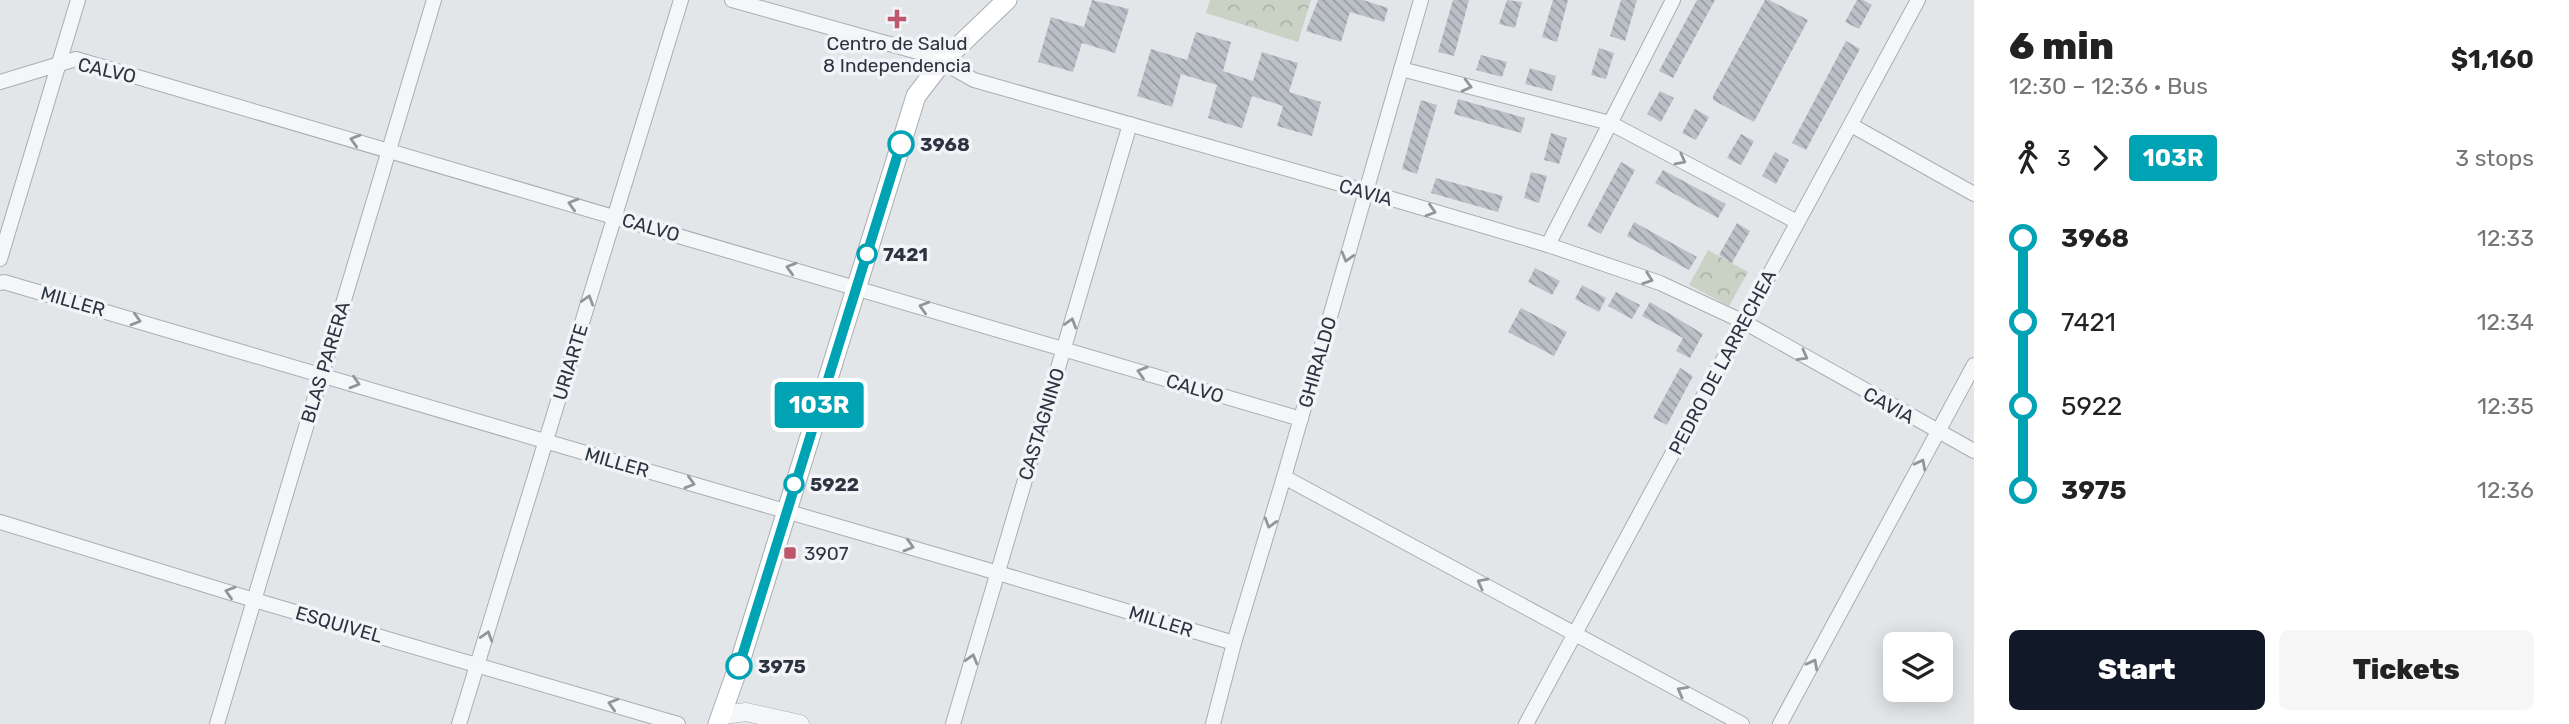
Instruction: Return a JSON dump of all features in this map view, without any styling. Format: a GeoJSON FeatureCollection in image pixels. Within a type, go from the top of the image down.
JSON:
{"type":"FeatureCollection","features":[{"type":"Feature","properties":{"kind":"main road"},"geometry":{"type":"LineString","coordinates":[[715,721],[786,511],[916,96],[942,62],[1007,0]]}},
{"type":"Feature","properties":{"kind":"street"},"geometry":{"type":"LineString","coordinates":[[0,259],[78,0]]}},
{"type":"Feature","properties":{"kind":"street","name":"BLAS PARERA"},"geometry":{"type":"LineString","coordinates":[[217,724],[434,0]]}},
{"type":"Feature","properties":{"kind":"street","name":"URIARTE"},"geometry":{"type":"LineString","coordinates":[[459,724],[681,0]]}},
{"type":"Feature","properties":{"kind":"street","name":"CAVIA"},"geometry":{"type":"LineString","coordinates":[[732,0],[918,52],[974,80],[1365,191],[1660,283],[1744,322],[1974,452]]}},
{"type":"Feature","properties":{"kind":"street"},"geometry":{"type":"LineString","coordinates":[[785,15],[790,0]]}},
{"type":"Feature","properties":{"kind":"street","name":"GHIRALDO"},"geometry":{"type":"LineString","coordinates":[[1213,724],[1234,643],[1421,0]]}},
{"type":"Feature","properties":{"kind":"street"},"geometry":{"type":"LineString","coordinates":[[1548,246],[1673,0]]}},
{"type":"Feature","properties":{"kind":"street","name":"PEDRO DE LARRECHEA"},"geometry":{"type":"LineString","coordinates":[[1526,724],[1918,0]]}},
{"type":"Feature","properties":{"kind":"street","name":"CALVO"},"geometry":{"type":"LineString","coordinates":[[0,82],[76,59],[1301,419]]}},
{"type":"Feature","properties":{"kind":"street"},"geometry":{"type":"LineString","coordinates":[[1401,69],[1610,123],[1797,222]]}},
{"type":"Feature","properties":{"kind":"street","name":"CASTAGNINO"},"geometry":{"type":"LineString","coordinates":[[953,724],[1130,124]]}},
{"type":"Feature","properties":{"kind":"street"},"geometry":{"type":"LineString","coordinates":[[1851,125],[1974,194]]}},
{"type":"Feature","properties":{"kind":"street","name":"MILLER"},"geometry":{"type":"LineString","coordinates":[[0,283],[18,285],[322,373],[1234,643]]}},
{"type":"Feature","properties":{"kind":"street"},"geometry":{"type":"LineString","coordinates":[[1780,724],[1974,365]]}},
{"type":"Feature","properties":{"kind":"street"},"geometry":{"type":"LineString","coordinates":[[1284,477],[1742,724]]}},
{"type":"Feature","properties":{"kind":"street","name":"ESQUIVEL"},"geometry":{"type":"LineString","coordinates":[[0,522],[254,600],[678,724]]}},
{"type":"Feature","properties":{"kind":"street"},"geometry":{"type":"LineString","coordinates":[[715,721],[746,712],[800,724]]}},
{"type":"Feature","properties":{"kind":"green space"},"geometry":{"type":"Polygon","coordinates":[[[1210,0],[1311,0],[1298,42],[1206,13],[1210,0]]]}},
{"type":"Feature","properties":{"kind":"green space"},"geometry":{"type":"Polygon","coordinates":[[[1708,250],[1748,272],[1729,306],[1689,285],[1708,250]]]}},
{"type":"Feature","properties":{"kind":"building"},"geometry":{"type":"Polygon","coordinates":[[[1092,0],[1129,9],[1115,53],[1082,43],[1073,72],[1038,62],[1051,17],[1084,27],[1092,0]]]}},
{"type":"Feature","properties":{"kind":"building"},"geometry":{"type":"Polygon","coordinates":[[[1318,0],[1363,0],[1388,8],[1384,22],[1350,12],[1341,42],[1306,31],[1318,0]]]}},
{"type":"Feature","properties":{"kind":"building"},"geometry":{"type":"Polygon","coordinates":[[[1453,0],[1469,0],[1454,56],[1438,52],[1453,0]]]}},
{"type":"Feature","properties":{"kind":"building"},"geometry":{"type":"Polygon","coordinates":[[[1507,0],[1522,2],[1515,28],[1499,24],[1507,0]]]}},
{"type":"Feature","properties":{"kind":"building"},"geometry":{"type":"Polygon","coordinates":[[[1553,0],[1568,0],[1557,42],[1542,37],[1553,0]]]}},
{"type":"Feature","properties":{"kind":"building"},"geometry":{"type":"Polygon","coordinates":[[[1621,0],[1637,0],[1625,41],[1610,36],[1621,0]]]}},
{"type":"Feature","properties":{"kind":"building"},"geometry":{"type":"Polygon","coordinates":[[[1697,0],[1715,0],[1673,78],[1659,71],[1697,0]]]}},
{"type":"Feature","properties":{"kind":"building"},"geometry":{"type":"Polygon","coordinates":[[[1765,0],[1808,20],[1754,122],[1713,100],[1713,96],[1765,0]]]}},
{"type":"Feature","properties":{"kind":"building"},"geometry":{"type":"Polygon","coordinates":[[[1857,0],[1872,5],[1859,29],[1845,22],[1857,0]]]}},
{"type":"Feature","properties":{"kind":"building"},"geometry":{"type":"Polygon","coordinates":[[[1196,32],[1231,42],[1223,71],[1253,81],[1262,52],[1298,63],[1289,92],[1321,102],[1312,136],[1277,126],[1283,106],[1252,96],[1242,128],[1208,118],[1217,85],[1181,74],[1172,107],[1137,96],[1151,49],[1187,60],[1196,32]]]}},
{"type":"Feature","properties":{"kind":"building"},"geometry":{"type":"Polygon","coordinates":[[[1846,41],[1860,49],[1806,150],[1792,143],[1846,41]]]}},
{"type":"Feature","properties":{"kind":"building"},"geometry":{"type":"Polygon","coordinates":[[[1599,48],[1614,53],[1606,79],[1591,75],[1599,48]]]}},
{"type":"Feature","properties":{"kind":"building"},"geometry":{"type":"Polygon","coordinates":[[[1481,55],[1507,62],[1502,77],[1476,70],[1481,55]]]}},
{"type":"Feature","properties":{"kind":"building"},"geometry":{"type":"Polygon","coordinates":[[[1530,68],[1556,76],[1552,91],[1525,84],[1530,68]]]}},
{"type":"Feature","properties":{"kind":"building"},"geometry":{"type":"Polygon","coordinates":[[[1660,91],[1674,98],[1661,122],[1647,114],[1660,91]]]}},
{"type":"Feature","properties":{"kind":"building"},"geometry":{"type":"Polygon","coordinates":[[[1458,99],[1525,118],[1521,133],[1454,114],[1458,99]]]}},
{"type":"Feature","properties":{"kind":"building"},"geometry":{"type":"Polygon","coordinates":[[[1421,100],[1437,105],[1417,174],[1402,169],[1421,100]]]}},
{"type":"Feature","properties":{"kind":"building"},"geometry":{"type":"Polygon","coordinates":[[[1695,109],[1709,117],[1696,140],[1682,133],[1695,109]]]}},
{"type":"Feature","properties":{"kind":"building"},"geometry":{"type":"Polygon","coordinates":[[[1551,133],[1567,138],[1559,164],[1544,160],[1551,133]]]}},
{"type":"Feature","properties":{"kind":"building"},"geometry":{"type":"Polygon","coordinates":[[[1741,134],[1754,141],[1741,165],[1727,158],[1741,134]]]}},
{"type":"Feature","properties":{"kind":"building"},"geometry":{"type":"Polygon","coordinates":[[[1775,152],[1789,160],[1776,184],[1762,176],[1775,152]]]}},
{"type":"Feature","properties":{"kind":"building"},"geometry":{"type":"Polygon","coordinates":[[[1621,162],[1635,170],[1601,234],[1587,226],[1621,162]]]}},
{"type":"Feature","properties":{"kind":"building"},"geometry":{"type":"Polygon","coordinates":[[[1663,170],[1726,204],[1718,218],[1655,183],[1663,170]]]}},
{"type":"Feature","properties":{"kind":"building"},"geometry":{"type":"Polygon","coordinates":[[[1531,172],[1547,176],[1539,203],[1524,198],[1531,172]]]}},
{"type":"Feature","properties":{"kind":"building"},"geometry":{"type":"Polygon","coordinates":[[[1436,178],[1503,196],[1498,212],[1431,193],[1436,178]]]}},
{"type":"Feature","properties":{"kind":"building"},"geometry":{"type":"Polygon","coordinates":[[[1634,222],[1697,257],[1689,270],[1627,236],[1634,222]]]}},
{"type":"Feature","properties":{"kind":"building"},"geometry":{"type":"Polygon","coordinates":[[[1737,223],[1750,231],[1732,263],[1719,255],[1737,223]]]}},
{"type":"Feature","properties":{"kind":"building"},"geometry":{"type":"Polygon","coordinates":[[[1535,268],[1560,281],[1552,295],[1528,282],[1535,268]]]}},
{"type":"Feature","properties":{"kind":"building"},"geometry":{"type":"Polygon","coordinates":[[[1582,285],[1606,298],[1599,312],[1575,299],[1582,285]]]}},
{"type":"Feature","properties":{"kind":"building"},"geometry":{"type":"Polygon","coordinates":[[[1616,292],[1640,305],[1632,319],[1608,306],[1616,292]]]}},
{"type":"Feature","properties":{"kind":"building"},"geometry":{"type":"Polygon","coordinates":[[[1650,302],[1703,334],[1690,358],[1676,351],[1683,338],[1642,316],[1650,302]]]}},
{"type":"Feature","properties":{"kind":"building"},"geometry":{"type":"Polygon","coordinates":[[[1521,308],[1567,332],[1554,356],[1508,332],[1521,308]]]}},
{"type":"Feature","properties":{"kind":"building"},"geometry":{"type":"Polygon","coordinates":[[[1680,368],[1693,376],[1667,425],[1653,418],[1680,368]]]}},
{"type":"Feature","properties":{"kind":"bus line","name":"103R"},"geometry":{"type":"LineString","coordinates":[[739,666],[901,144]]}},
{"type":"Feature","properties":{"kind":"place","name":"Centro de Salud 8 Independencia"},"geometry":{"type":"Point","coordinates":[897,19]}},
{"type":"Feature","properties":{"kind":"place","name":"3968"},"geometry":{"type":"Point","coordinates":[901,144]}},
{"type":"Feature","properties":{"kind":"place","name":"7421"},"geometry":{"type":"Point","coordinates":[867,254]}},
{"type":"Feature","properties":{"kind":"place","name":"5922"},"geometry":{"type":"Point","coordinates":[794,484]}},
{"type":"Feature","properties":{"kind":"place","name":"3907"},"geometry":{"type":"Point","coordinates":[790,553]}},
{"type":"Feature","properties":{"kind":"place","name":"3975"},"geometry":{"type":"Point","coordinates":[739,666]}}]}
